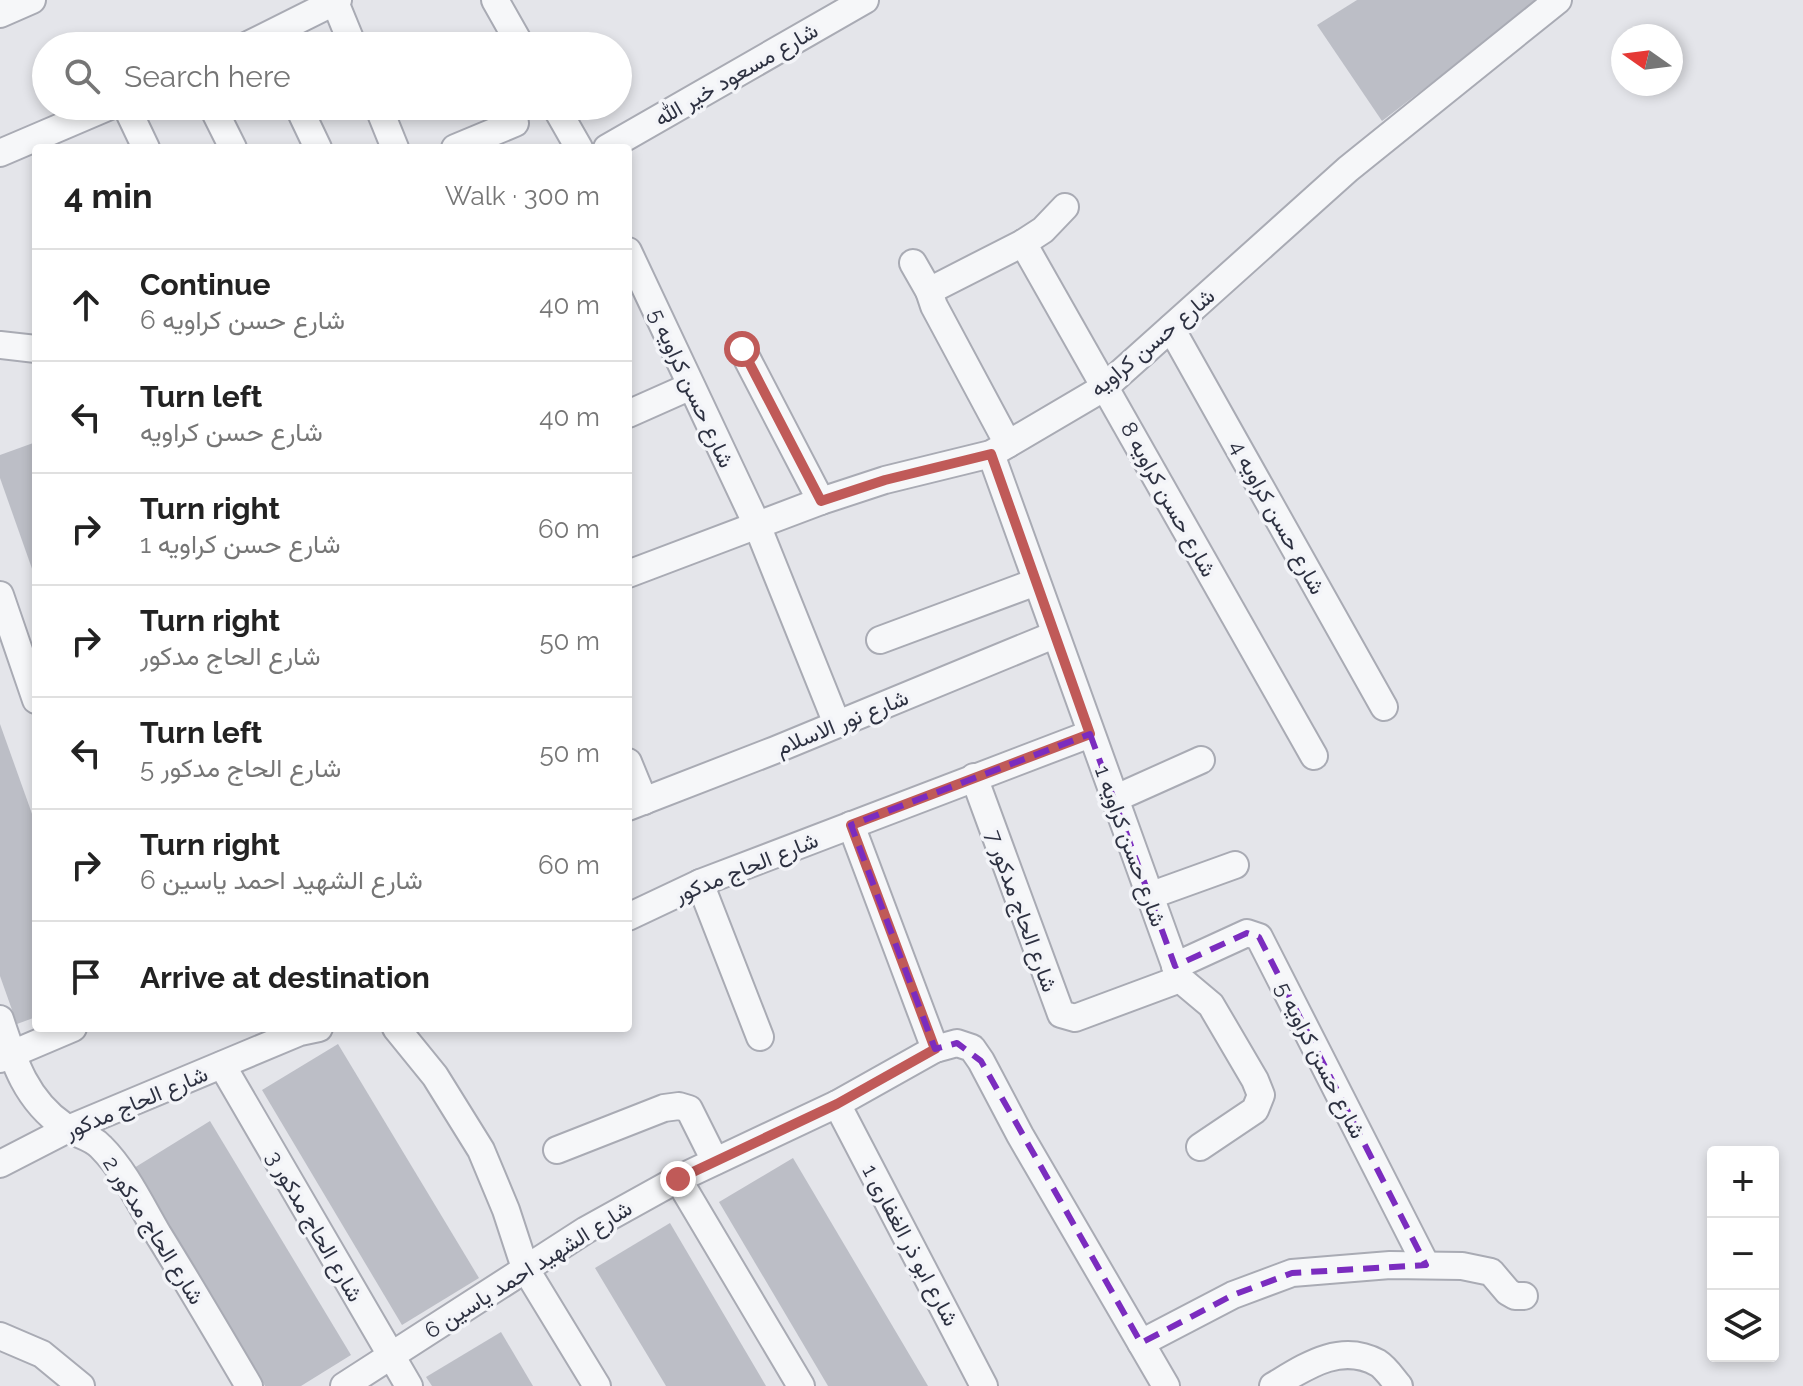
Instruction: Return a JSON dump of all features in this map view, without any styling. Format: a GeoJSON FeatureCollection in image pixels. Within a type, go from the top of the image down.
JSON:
{"type":"FeatureCollection","features":[{"type":"Feature","properties":{"kind":"street"},"geometry":{"type":"LineString","coordinates":[[0,14],[32,0]]}},
{"type":"Feature","properties":{"kind":"street"},"geometry":{"type":"LineString","coordinates":[[495,0],[513,32]]}},
{"type":"Feature","properties":{"kind":"street","name":"شارع مسعود خير الله"},"geometry":{"type":"LineString","coordinates":[[614,144],[865,0]]}},
{"type":"Feature","properties":{"kind":"street","name":"شارع حسن كراويه"},"geometry":{"type":"LineString","coordinates":[[632,572],[821,501],[999,449],[1105,387],[1348,169],[1558,0]]}},
{"type":"Feature","properties":{"kind":"street"},"geometry":{"type":"LineString","coordinates":[[280,32],[337,1],[348,32]]}},
{"type":"Feature","properties":{"kind":"street"},"geometry":{"type":"LineString","coordinates":[[0,153],[77,120]]}},
{"type":"Feature","properties":{"kind":"street"},"geometry":{"type":"LineString","coordinates":[[133,120],[144,144]]}},
{"type":"Feature","properties":{"kind":"street"},"geometry":{"type":"LineString","coordinates":[[219,120],[231,144]]}},
{"type":"Feature","properties":{"kind":"street"},"geometry":{"type":"LineString","coordinates":[[305,120],[316,144]]}},
{"type":"Feature","properties":{"kind":"street"},"geometry":{"type":"LineString","coordinates":[[384,120],[393,144]]}},
{"type":"Feature","properties":{"kind":"street"},"geometry":{"type":"LineString","coordinates":[[563,120],[577,144]]}},
{"type":"Feature","properties":{"kind":"street"},"geometry":{"type":"LineString","coordinates":[[465,144],[515,123]]}},
{"type":"Feature","properties":{"kind":"street"},"geometry":{"type":"LineString","coordinates":[[929,291],[1023,243],[1043,230],[1065,207]]}},
{"type":"Feature","properties":{"kind":"street","name":"شارع حسن كراويه 8"},"geometry":{"type":"LineString","coordinates":[[1023,243],[1314,756]]}},
{"type":"Feature","properties":{"kind":"street","name":"شارع حسن كراويه 5"},"geometry":{"type":"LineString","coordinates":[[632,260],[757,525]]}},
{"type":"Feature","properties":{"kind":"street","name":"شارع حسن كراويه 1"},"geometry":{"type":"LineString","coordinates":[[913,263],[929,291],[999,449],[1054,635],[1178,972],[1211,1005],[1261,1095],[1255,1110],[1200,1147]]}},
{"type":"Feature","properties":{"kind":"street","name":"شارع حسن كراويه 4"},"geometry":{"type":"LineString","coordinates":[[1171,328],[1384,707]]}},
{"type":"Feature","properties":{"kind":"street"},"geometry":{"type":"LineString","coordinates":[[0,345],[32,349]]}},
{"type":"Feature","properties":{"kind":"street"},"geometry":{"type":"LineString","coordinates":[[742,349],[821,501]]}},
{"type":"Feature","properties":{"kind":"street"},"geometry":{"type":"LineString","coordinates":[[632,412],[691,386]]}},
{"type":"Feature","properties":{"kind":"street"},"geometry":{"type":"LineString","coordinates":[[757,525],[837,724]]}},
{"type":"Feature","properties":{"kind":"street"},"geometry":{"type":"LineString","coordinates":[[880,640],[1036,582]]}},
{"type":"Feature","properties":{"kind":"street"},"geometry":{"type":"LineString","coordinates":[[0,595],[32,688]]}},
{"type":"Feature","properties":{"kind":"street","name":"شارع نور الاسلام"},"geometry":{"type":"LineString","coordinates":[[636,804],[1054,635]]}},
{"type":"Feature","properties":{"kind":"street","name":"شارع الحاج مدكور"},"geometry":{"type":"LineString","coordinates":[[632,915],[700,883],[1090,734]]}},
{"type":"Feature","properties":{"kind":"street"},"geometry":{"type":"LineString","coordinates":[[1114,799],[1201,760]]}},
{"type":"Feature","properties":{"kind":"street","name":"شارع الحاج مدكور 7"},"geometry":{"type":"LineString","coordinates":[[974,777],[1061,1014],[1075,1018],[1178,972]]}},
{"type":"Feature","properties":{"kind":"street"},"geometry":{"type":"LineString","coordinates":[[632,783],[636,804]]}},
{"type":"Feature","properties":{"kind":"street"},"geometry":{"type":"LineString","coordinates":[[851,825],[935,1049]]}},
{"type":"Feature","properties":{"kind":"street"},"geometry":{"type":"LineString","coordinates":[[1149,896],[1235,865]]}},
{"type":"Feature","properties":{"kind":"street"},"geometry":{"type":"LineString","coordinates":[[700,883],[760,1037]]}},
{"type":"Feature","properties":{"kind":"street","name":"شارع حسن كراويه 5"},"geometry":{"type":"LineString","coordinates":[[1178,972],[1247,933],[1259,937],[1426,1265]]}},
{"type":"Feature","properties":{"kind":"street","name":"شارع الحاج مدكور 2"},"geometry":{"type":"LineString","coordinates":[[0,1019],[6,1057],[33,1098],[68,1129],[86,1135],[101,1146],[131,1188],[249,1386]]}},
{"type":"Feature","properties":{"kind":"street"},"geometry":{"type":"LineString","coordinates":[[6,1057],[64,1032]]}},
{"type":"Feature","properties":{"kind":"street","name":"شارع الحاج مدكور"},"geometry":{"type":"LineString","coordinates":[[0,1164],[68,1129],[300,1032]]}},
{"type":"Feature","properties":{"kind":"street"},"geometry":{"type":"LineString","coordinates":[[399,1032],[435,1076],[481,1150],[506,1210],[525,1268],[597,1386]]}},
{"type":"Feature","properties":{"kind":"street","name":"شارع الشهيد احمد ياسين 6"},"geometry":{"type":"LineString","coordinates":[[344,1386],[586,1230],[678,1179],[837,1104],[935,1049],[957,1043],[972,1048],[981,1061],[1020,1135],[1166,1386]]}},
{"type":"Feature","properties":{"kind":"street","name":"شارع الحاج مدكور 3"},"geometry":{"type":"LineString","coordinates":[[222,1065],[409,1386]]}},
{"type":"Feature","properties":{"kind":"street","name":"شارع ابو ذر الغفارى 1"},"geometry":{"type":"LineString","coordinates":[[837,1104],[984,1386]]}},
{"type":"Feature","properties":{"kind":"street"},"geometry":{"type":"LineString","coordinates":[[557,1150],[664,1108],[679,1106],[689,1109],[715,1161]]}},
{"type":"Feature","properties":{"kind":"street"},"geometry":{"type":"LineString","coordinates":[[678,1179],[801,1386]]}},
{"type":"Feature","properties":{"kind":"street"},"geometry":{"type":"LineString","coordinates":[[1141,1343],[1233,1295],[1292,1273],[1359,1267],[1462,1266],[1491,1272],[1508,1292],[1524,1296]]}},
{"type":"Feature","properties":{"kind":"street"},"geometry":{"type":"LineString","coordinates":[[0,1336],[42,1354],[81,1386]]}},
{"type":"Feature","properties":{"kind":"street"},"geometry":{"type":"LineString","coordinates":[[1273,1386],[1318,1359],[1351,1354],[1379,1364],[1399,1386]]}},
{"type":"Feature","properties":{"kind":"highlighted area"},"geometry":{"type":"Polygon","coordinates":[[[1090,734],[1175,966],[1247,933],[1259,937],[1426,1265],[1292,1273],[1233,1295],[1141,1343],[981,1061],[957,1043],[935,1049],[851,825],[1090,734]]]}},
{"type":"Feature","properties":{"kind":"building"},"geometry":{"type":"Polygon","coordinates":[[[1357,0],[1540,0],[1382,121],[1317,25],[1357,0]]]}},
{"type":"Feature","properties":{"kind":"building"},"geometry":{"type":"Polygon","coordinates":[[[32,443],[32,569],[0,478],[0,455],[32,443]]]}},
{"type":"Feature","properties":{"kind":"building"},"geometry":{"type":"Polygon","coordinates":[[[0,724],[32,814],[32,1018],[17,1024],[0,976],[0,724]]]}},
{"type":"Feature","properties":{"kind":"building"},"geometry":{"type":"Polygon","coordinates":[[[338,1044],[479,1278],[402,1325],[262,1090],[338,1044]]]}},
{"type":"Feature","properties":{"kind":"building"},"geometry":{"type":"Polygon","coordinates":[[[210,1121],[351,1355],[301,1386],[265,1386],[134,1168],[210,1121]]]}},
{"type":"Feature","properties":{"kind":"building"},"geometry":{"type":"Polygon","coordinates":[[[793,1158],[928,1386],[828,1386],[719,1202],[793,1158]]]}},
{"type":"Feature","properties":{"kind":"building"},"geometry":{"type":"Polygon","coordinates":[[[670,1223],[766,1386],[666,1386],[595,1268],[670,1223]]]}},
{"type":"Feature","properties":{"kind":"building"},"geometry":{"type":"Polygon","coordinates":[[[501,1332],[533,1386],[432,1386],[426,1377],[501,1332]]]}},
{"type":"Feature","properties":{"kind":"route"},"geometry":{"type":"LineString","coordinates":[[678,1179],[837,1104],[935,1049],[851,825],[1090,734],[991,454],[885,480],[821,501],[742,349]]}}]}
